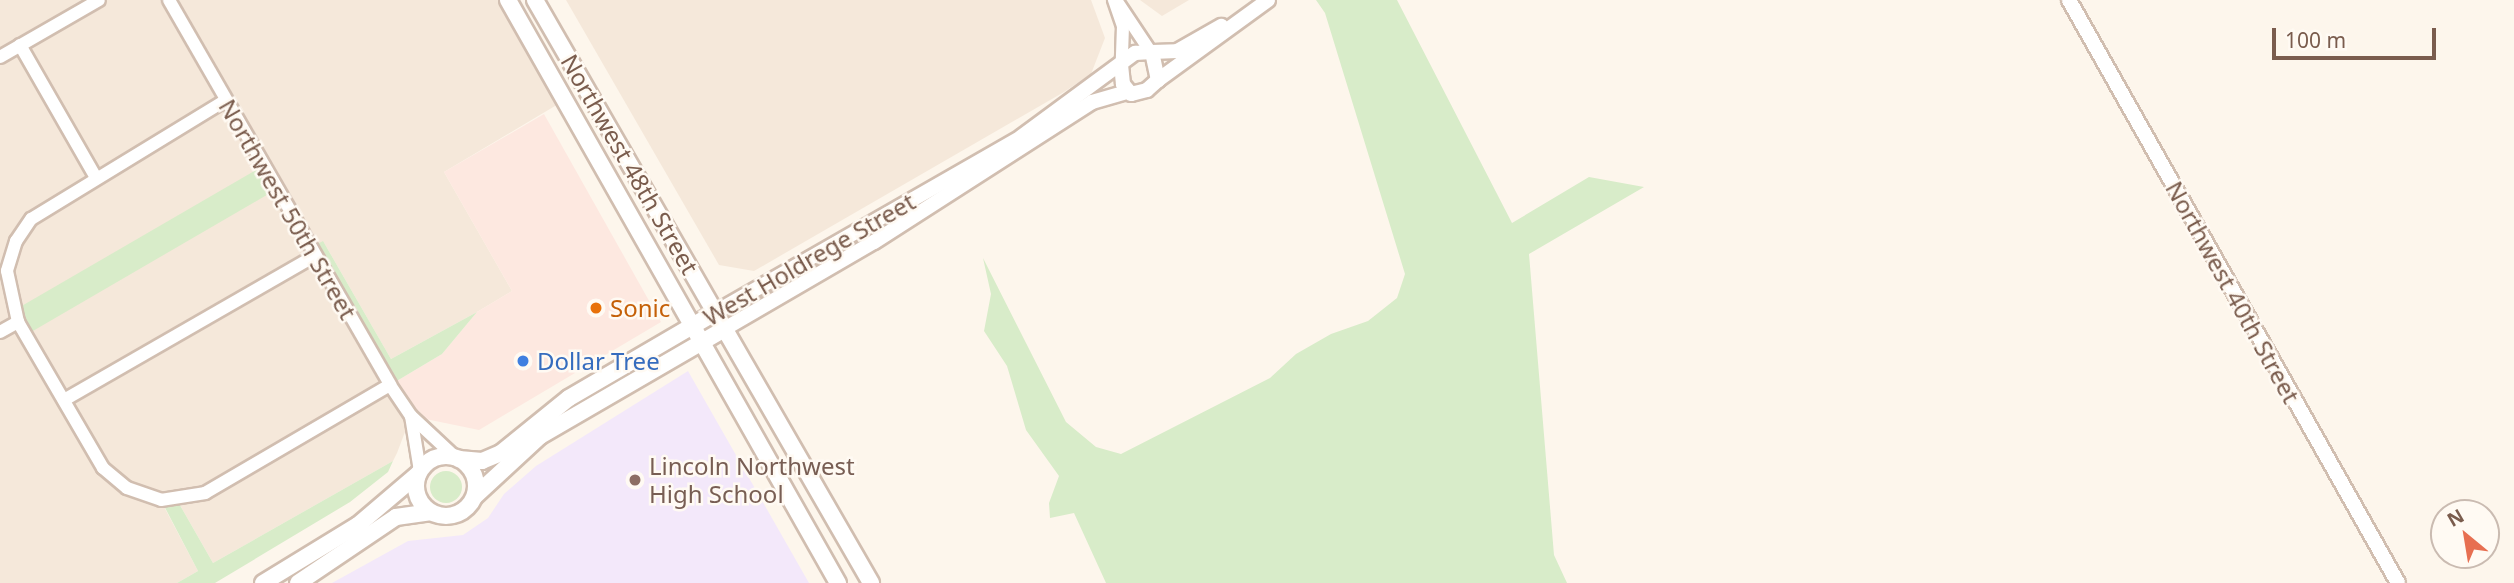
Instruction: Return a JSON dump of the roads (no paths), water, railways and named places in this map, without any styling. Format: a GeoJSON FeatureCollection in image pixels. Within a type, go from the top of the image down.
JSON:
{"type":"FeatureCollection","features":[{"type":"Feature","properties":{"kind":"main road","name":"Northwest 48th Street"},"geometry":{"type":"LineString","coordinates":[[508,0],[838,583]]}},
{"type":"Feature","properties":{"kind":"main road","name":"Northwest 48th Street"},"geometry":{"type":"LineString","coordinates":[[535,0],[871,583]]}},
{"type":"Feature","properties":{"kind":"main road","name":"West Holdrege Street"},"geometry":{"type":"LineString","coordinates":[[457,458],[482,461],[502,453],[550,411],[716,312]]}},
{"type":"Feature","properties":{"kind":"main road","name":"West Holdrege Street"},"geometry":{"type":"LineString","coordinates":[[475,496],[540,436],[726,328]]}},
{"type":"Feature","properties":{"kind":"main road"},"geometry":{"type":"LineString","coordinates":[[264,583],[358,524],[435,458],[457,458],[472,470],[475,496],[458,514],[430,512],[396,517],[298,583]]}},
{"type":"Feature","properties":{"kind":"main road"},"geometry":{"type":"LineString","coordinates":[[419,473],[419,499],[430,512]]}},
{"type":"Feature","properties":{"kind":"street"},"geometry":{"type":"LineString","coordinates":[[0,57],[99,0]]}},
{"type":"Feature","properties":{"kind":"street","name":"Northwest 50th Street"},"geometry":{"type":"LineString","coordinates":[[169,0],[390,385],[411,416],[457,458]]}},
{"type":"Feature","properties":{"kind":"street"},"geometry":{"type":"LineString","coordinates":[[1115,0],[1151,52],[1158,80],[1268,0],[1177,51],[1151,52]]}},
{"type":"Feature","properties":{"kind":"street"},"geometry":{"type":"LineString","coordinates":[[1115,0],[1123,26],[1122,64],[1128,92]]}},
{"type":"Feature","properties":{"kind":"street","name":"Northwest 40th Street"},"geometry":{"type":"LineString","coordinates":[[2069,0],[2398,583]]}},
{"type":"Feature","properties":{"kind":"street"},"geometry":{"type":"LineString","coordinates":[[20,45],[95,176]]}},
{"type":"Feature","properties":{"kind":"street","name":"West Holdrege Street"},"geometry":{"type":"LineString","coordinates":[[716,312],[1021,137],[1122,64],[1151,52]]}},
{"type":"Feature","properties":{"kind":"street","name":"West Holdrege Street"},"geometry":{"type":"LineString","coordinates":[[726,328],[874,242],[1092,102],[1128,92],[1141,93],[1158,80]]}},
{"type":"Feature","properties":{"kind":"street"},"geometry":{"type":"LineString","coordinates":[[226,100],[41,210],[16,241],[7,279],[18,321],[103,468],[144,496],[177,500],[205,493],[390,385]]}},
{"type":"Feature","properties":{"kind":"street"},"geometry":{"type":"LineString","coordinates":[[64,400],[314,256]]}},
{"type":"Feature","properties":{"kind":"street"},"geometry":{"type":"LineString","coordinates":[[0,332],[18,321]]}},
{"type":"Feature","properties":{"kind":"street","name":"Northwest 50th Street"},"geometry":{"type":"LineString","coordinates":[[411,416],[419,473]]}},
{"type":"Feature","properties":{"kind":"place","name":"Sonic"},"geometry":{"type":"Point","coordinates":[596,308]}},
{"type":"Feature","properties":{"kind":"place","name":"Dollar Tree"},"geometry":{"type":"Point","coordinates":[523,361]}},
{"type":"Feature","properties":{"kind":"place","name":"Lincoln Northwest High School"},"geometry":{"type":"Point","coordinates":[635,480]}}]}
